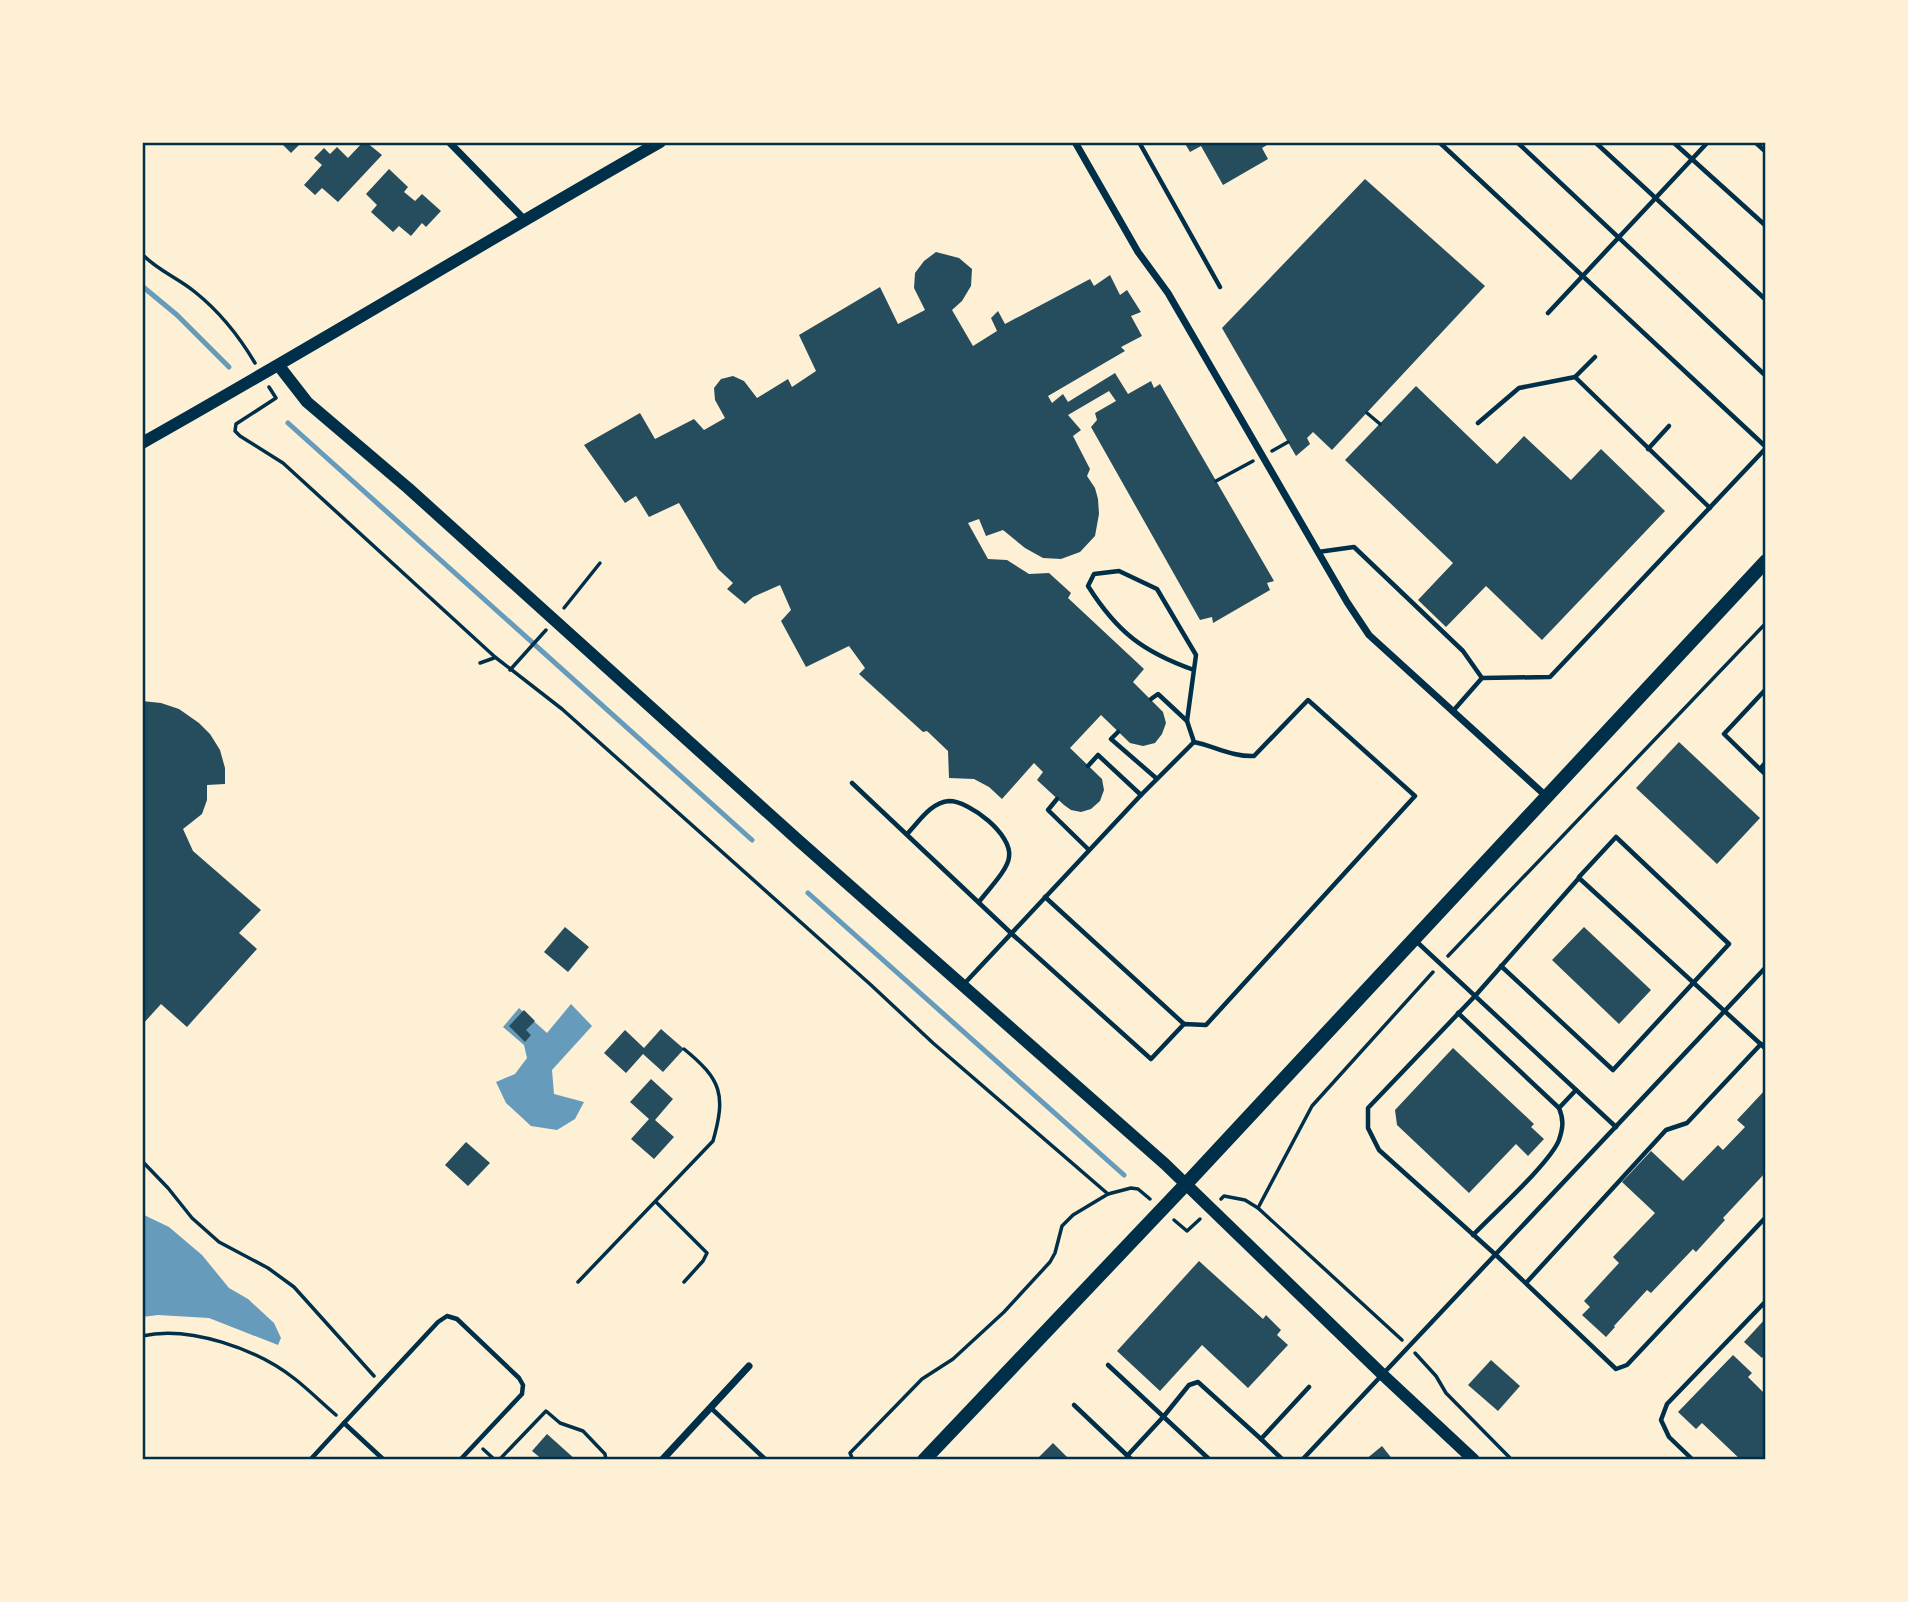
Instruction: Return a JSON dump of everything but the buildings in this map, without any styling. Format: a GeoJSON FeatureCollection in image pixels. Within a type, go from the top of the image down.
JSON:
{"type":"FeatureCollection","features":[{"type":"Feature","properties":{"kind":"main road"},"geometry":{"type":"LineString","coordinates":[[924,1460],[1186,1184],[1766,561]]}},
{"type":"Feature","properties":{"kind":"street"},"geometry":{"type":"LineString","coordinates":[[449,142],[524,219]]}},
{"type":"Feature","properties":{"kind":"street"},"geometry":{"type":"LineString","coordinates":[[142,443],[279,366],[524,219],[660,142]]}},
{"type":"Feature","properties":{"kind":"street"},"geometry":{"type":"LineString","coordinates":[[1075,142],[1138,252],[1168,293],[1317,552],[1369,635],[1546,796]]}},
{"type":"Feature","properties":{"kind":"street"},"geometry":{"type":"LineString","coordinates":[[279,366],[307,402],[408,488],[1186,1184],[1382,1375],[1474,1460]]}},
{"type":"Feature","properties":{"kind":"street"},"geometry":{"type":"LineString","coordinates":[[662,1460],[749,1366]]}},
{"type":"Feature","properties":{"kind":"lane"},"geometry":{"type":"LineString","coordinates":[[1139,142],[1220,286]]}},
{"type":"Feature","properties":{"kind":"lane"},"geometry":{"type":"LineString","coordinates":[[1439,142],[1766,448],[1550,677],[1482,678],[1452,711]]}},
{"type":"Feature","properties":{"kind":"lane"},"geometry":{"type":"LineString","coordinates":[[1517,142],[1766,376]]}},
{"type":"Feature","properties":{"kind":"lane"},"geometry":{"type":"LineString","coordinates":[[1595,142],[1766,300]]}},
{"type":"Feature","properties":{"kind":"lane"},"geometry":{"type":"LineString","coordinates":[[1673,142],[1766,226]]}},
{"type":"Feature","properties":{"kind":"lane"},"geometry":{"type":"LineString","coordinates":[[1548,313],[1708,142]]}},
{"type":"Feature","properties":{"kind":"lane"},"geometry":{"type":"LineString","coordinates":[[1755,142],[1766,152]]}},
{"type":"Feature","properties":{"kind":"lane"},"geometry":{"type":"LineString","coordinates":[[1478,423],[1519,388],[1574,377],[1595,357]]}},
{"type":"Feature","properties":{"kind":"lane"},"geometry":{"type":"LineString","coordinates":[[1574,377],[1710,508]]}},
{"type":"Feature","properties":{"kind":"lane"},"geometry":{"type":"LineString","coordinates":[[1648,449],[1669,426]]}},
{"type":"Feature","properties":{"kind":"lane"},"geometry":{"type":"LineString","coordinates":[[1317,552],[1354,547],[1463,651],[1482,678]]}},
{"type":"Feature","properties":{"kind":"lane"},"geometry":{"type":"LineString","coordinates":[[1194,670],[1142,647],[1105,612],[1088,586],[1094,574],[1119,571],[1157,589],[1196,655],[1194,670],[1187,721],[1194,741]]}},
{"type":"Feature","properties":{"kind":"lane"},"geometry":{"type":"LineString","coordinates":[[1766,689],[1724,734],[1766,775]]}},
{"type":"Feature","properties":{"kind":"lane"},"geometry":{"type":"LineString","coordinates":[[1151,699],[1158,694],[1187,721]]}},
{"type":"Feature","properties":{"kind":"lane"},"geometry":{"type":"LineString","coordinates":[[1045,897],[1184,1024],[1206,1025],[1415,796],[1308,700],[1254,756],[1239,757],[1194,741]]}},
{"type":"Feature","properties":{"kind":"lane"},"geometry":{"type":"LineString","coordinates":[[1118,732],[1111,739],[1156,778]]}},
{"type":"Feature","properties":{"kind":"lane"},"geometry":{"type":"LineString","coordinates":[[964,985],[1156,778],[1194,741]]}},
{"type":"Feature","properties":{"kind":"lane"},"geometry":{"type":"LineString","coordinates":[[1088,766],[1098,754],[1142,795]]}},
{"type":"Feature","properties":{"kind":"lane"},"geometry":{"type":"LineString","coordinates":[[1760,769],[1766,762]]}},
{"type":"Feature","properties":{"kind":"lane"},"geometry":{"type":"LineString","coordinates":[[852,783],[1012,934],[1151,1059],[1184,1024]]}},
{"type":"Feature","properties":{"kind":"lane"},"geometry":{"type":"LineString","coordinates":[[1057,799],[1048,810],[1089,850]]}},
{"type":"Feature","properties":{"kind":"lane"},"geometry":{"type":"LineString","coordinates":[[907,834],[933,807],[948,801],[967,805],[995,826],[1007,844],[1010,856],[979,902]]}},
{"type":"Feature","properties":{"kind":"lane"},"geometry":{"type":"LineString","coordinates":[[1501,966],[1613,1070],[1695,984],[1729,943],[1616,837],[1579,878],[1501,966],[1475,996],[1368,1108],[1368,1128],[1379,1150],[1496,1255],[1616,1369],[1627,1365],[1766,1217]]}},
{"type":"Feature","properties":{"kind":"lane"},"geometry":{"type":"LineString","coordinates":[[1526,1283],[1666,1130],[1687,1123],[1764,1047],[1579,878]]}},
{"type":"Feature","properties":{"kind":"lane"},"geometry":{"type":"LineString","coordinates":[[1413,938],[1616,1127]]}},
{"type":"Feature","properties":{"kind":"lane"},"geometry":{"type":"LineString","coordinates":[[1302,1460],[1766,967]]}},
{"type":"Feature","properties":{"kind":"lane"},"geometry":{"type":"LineString","coordinates":[[1458,1013],[1559,1108],[1564,1120],[1558,1142],[1546,1159],[1473,1235]]}},
{"type":"Feature","properties":{"kind":"lane"},"geometry":{"type":"LineString","coordinates":[[1559,1108],[1576,1090]]}},
{"type":"Feature","properties":{"kind":"lane"},"geometry":{"type":"LineString","coordinates":[[1693,1460],[1669,1437],[1661,1420],[1667,1404],[1766,1301]]}},
{"type":"Feature","properties":{"kind":"lane"},"geometry":{"type":"LineString","coordinates":[[310,1460],[438,1322],[447,1316],[457,1319],[519,1378],[523,1385],[522,1394],[460,1460]]}},
{"type":"Feature","properties":{"kind":"lane"},"geometry":{"type":"LineString","coordinates":[[1108,1365],[1210,1460]]}},
{"type":"Feature","properties":{"kind":"lane"},"geometry":{"type":"LineString","coordinates":[[1074,1405],[1130,1458],[1189,1385],[1198,1382],[1283,1460]]}},
{"type":"Feature","properties":{"kind":"lane"},"geometry":{"type":"LineString","coordinates":[[1261,1439],[1309,1387]]}},
{"type":"Feature","properties":{"kind":"lane"},"geometry":{"type":"LineString","coordinates":[[711,1407],[766,1460]]}},
{"type":"Feature","properties":{"kind":"lane"},"geometry":{"type":"LineString","coordinates":[[344,1423],[384,1460]]}},
{"type":"Feature","properties":{"kind":"path"},"geometry":{"type":"LineString","coordinates":[[142,254],[148,261],[194,291],[214,309],[251,356]]}},
{"type":"Feature","properties":{"kind":"path"},"geometry":{"type":"LineString","coordinates":[[274,395],[276,398],[273,402],[236,424],[235,431],[283,463],[495,657],[562,709],[922,1033],[1108,1194]]}},
{"type":"Feature","properties":{"kind":"path"},"geometry":{"type":"LineString","coordinates":[[1367,414],[1380,424]]}},
{"type":"Feature","properties":{"kind":"path"},"geometry":{"type":"LineString","coordinates":[[510,670],[600,563]]}},
{"type":"Feature","properties":{"kind":"path"},"geometry":{"type":"LineString","coordinates":[[1258,1208],[1312,1106],[1441,964],[1766,623]]}},
{"type":"Feature","properties":{"kind":"path"},"geometry":{"type":"LineString","coordinates":[[480,663],[495,657]]}},
{"type":"Feature","properties":{"kind":"path"},"geometry":{"type":"LineString","coordinates":[[578,1282],[713,1141],[720,1115],[719,1091],[710,1072],[684,1049]]}},
{"type":"Feature","properties":{"kind":"path"},"geometry":{"type":"LineString","coordinates":[[142,1161],[192,1218],[219,1242],[268,1268],[294,1287],[381,1383]]}},
{"type":"Feature","properties":{"kind":"path"},"geometry":{"type":"LineString","coordinates":[[853,1460],[850,1453],[922,1379],[953,1359],[1004,1312],[1040,1273],[1055,1253],[1062,1226],[1073,1215],[1108,1194],[1131,1188],[1138,1189]]}},
{"type":"Feature","properties":{"kind":"path"},"geometry":{"type":"LineString","coordinates":[[1224,1196],[1245,1200],[1258,1208],[1409,1347],[1436,1376],[1447,1393],[1512,1460]]}},
{"type":"Feature","properties":{"kind":"path"},"geometry":{"type":"LineString","coordinates":[[656,1202],[707,1252],[703,1261],[684,1282]]}},
{"type":"Feature","properties":{"kind":"path"},"geometry":{"type":"LineString","coordinates":[[142,1336],[160,1332],[197,1337],[248,1351],[294,1378],[344,1423]]}},
{"type":"Feature","properties":{"kind":"path"},"geometry":{"type":"LineString","coordinates":[[499,1460],[546,1411],[561,1423],[583,1431],[605,1454],[606,1460]]}},
{"type":"Feature","properties":{"kind":"water"},"geometry":{"type":"Polygon","coordinates":[[[571,1004],[592,1026],[552,1070],[554,1094],[584,1102],[575,1119],[557,1130],[531,1126],[506,1103],[496,1082],[515,1074],[527,1058],[524,1045],[503,1027],[519,1008],[547,1033],[571,1004]]]}},
{"type":"Feature","properties":{"kind":"water"},"geometry":{"type":"Polygon","coordinates":[[[142,1214],[169,1227],[202,1255],[229,1288],[248,1299],[274,1323],[281,1338],[278,1345],[209,1318],[158,1315],[142,1317],[142,1214]]]}},
{"type":"Feature","properties":{"kind":"waterway"},"geometry":{"type":"LineString","coordinates":[[142,286],[177,315],[229,367]]}},
{"type":"Feature","properties":{"kind":"waterway"},"geometry":{"type":"LineString","coordinates":[[288,423],[752,840]]}},
{"type":"Feature","properties":{"kind":"waterway"},"geometry":{"type":"LineString","coordinates":[[808,893],[1124,1175]]}}]}
